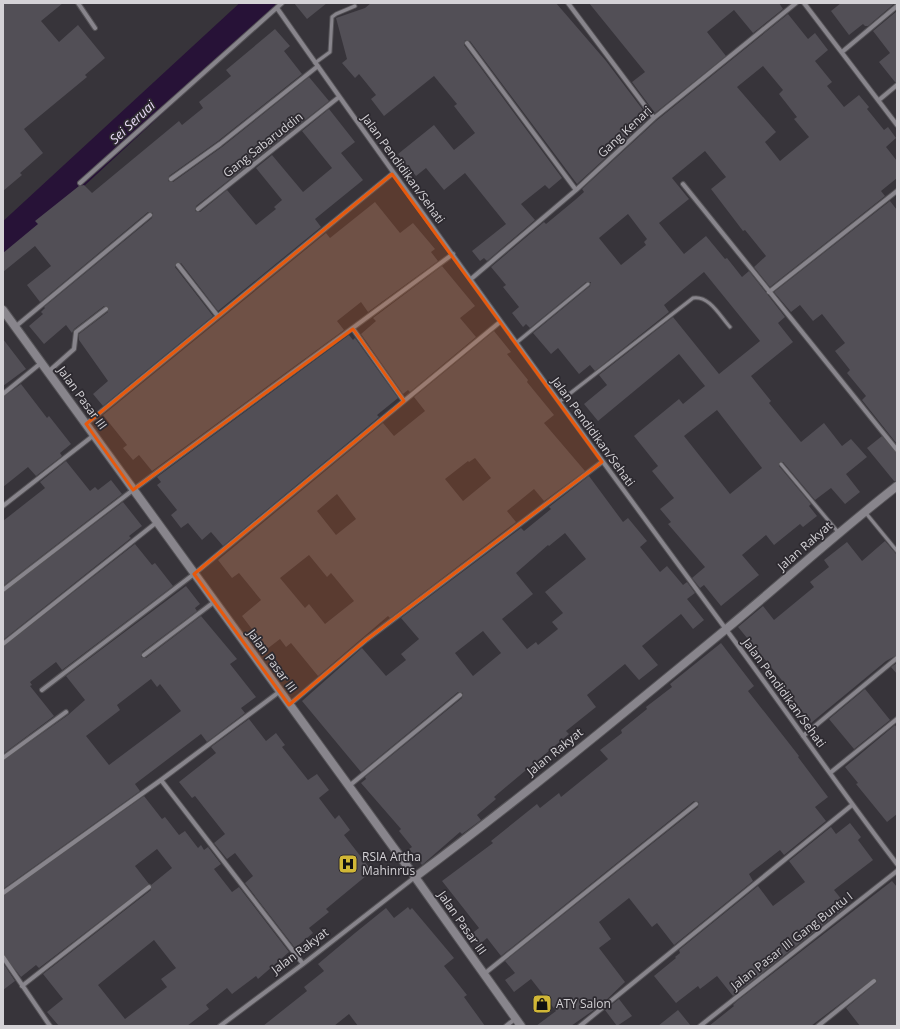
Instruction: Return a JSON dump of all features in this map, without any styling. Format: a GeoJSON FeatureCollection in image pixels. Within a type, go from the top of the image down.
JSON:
{"type":"FeatureCollection","features":[{"type":"Feature","properties":{"kind":"street"},"geometry":{"type":"LineString","coordinates":[[78,3],[95,28]]}},
{"type":"Feature","properties":{"kind":"street"},"geometry":{"type":"LineString","coordinates":[[80,183],[282,3]]}},
{"type":"Feature","properties":{"kind":"street"},"geometry":{"type":"LineString","coordinates":[[568,3],[654,118]]}},
{"type":"Feature","properties":{"kind":"street","name":"Gang Kenari"},"geometry":{"type":"LineString","coordinates":[[471,279],[576,190],[654,118],[796,3]]}},
{"type":"Feature","properties":{"kind":"street"},"geometry":{"type":"LineString","coordinates":[[804,3],[897,125]]}},
{"type":"Feature","properties":{"kind":"street"},"geometry":{"type":"LineString","coordinates":[[842,52],[897,6]]}},
{"type":"Feature","properties":{"kind":"street","name":"Jalan Pendidikan/Sehati"},"geometry":{"type":"LineString","coordinates":[[277,8],[392,174],[453,254],[500,322],[726,629],[852,805],[897,864]]}},
{"type":"Feature","properties":{"kind":"street"},"geometry":{"type":"LineString","coordinates":[[467,43],[576,190]]}},
{"type":"Feature","properties":{"kind":"street"},"geometry":{"type":"LineString","coordinates":[[171,179],[220,144],[316,64]]}},
{"type":"Feature","properties":{"kind":"street"},"geometry":{"type":"LineString","coordinates":[[879,100],[897,85]]}},
{"type":"Feature","properties":{"kind":"street","name":"Gang Sabaruddin"},"geometry":{"type":"LineString","coordinates":[[198,209],[340,97]]}},
{"type":"Feature","properties":{"kind":"street"},"geometry":{"type":"LineString","coordinates":[[86,424],[217,315],[392,174]]}},
{"type":"Feature","properties":{"kind":"street"},"geometry":{"type":"LineString","coordinates":[[683,184],[897,450]]}},
{"type":"Feature","properties":{"kind":"street"},"geometry":{"type":"LineString","coordinates":[[769,292],[897,191]]}},
{"type":"Feature","properties":{"kind":"street"},"geometry":{"type":"LineString","coordinates":[[15,327],[150,215]]}},
{"type":"Feature","properties":{"kind":"street"},"geometry":{"type":"LineString","coordinates":[[3,590],[133,490],[453,254]]}},
{"type":"Feature","properties":{"kind":"street"},"geometry":{"type":"LineString","coordinates":[[178,265],[217,315]]}},
{"type":"Feature","properties":{"kind":"street"},"geometry":{"type":"LineString","coordinates":[[48,372],[74,349],[76,332],[106,309]]}},
{"type":"Feature","properties":{"kind":"street","name":"Jalan Pasar III"},"geometry":{"type":"LineString","coordinates":[[3,310],[279,692],[415,877],[521,1026]]}},
{"type":"Feature","properties":{"kind":"street"},"geometry":{"type":"LineString","coordinates":[[42,690],[194,574],[500,322]]}},
{"type":"Feature","properties":{"kind":"street"},"geometry":{"type":"LineString","coordinates":[[353,329],[404,401]]}},
{"type":"Feature","properties":{"kind":"street"},"geometry":{"type":"LineString","coordinates":[[3,394],[42,363]]}},
{"type":"Feature","properties":{"kind":"street"},"geometry":{"type":"LineString","coordinates":[[3,506],[94,435]]}},
{"type":"Feature","properties":{"kind":"street"},"geometry":{"type":"LineString","coordinates":[[289,705],[366,640],[602,462]]}},
{"type":"Feature","properties":{"kind":"street","name":"Jalan Rakyat"},"geometry":{"type":"LineString","coordinates":[[220,1026],[468,837],[726,629],[838,532],[897,486]]}},
{"type":"Feature","properties":{"kind":"street"},"geometry":{"type":"LineString","coordinates":[[3,644],[157,522]]}},
{"type":"Feature","properties":{"kind":"street"},"geometry":{"type":"LineString","coordinates":[[144,655],[214,602]]}},
{"type":"Feature","properties":{"kind":"street"},"geometry":{"type":"LineString","coordinates":[[803,736],[897,658]]}},
{"type":"Feature","properties":{"kind":"street"},"geometry":{"type":"LineString","coordinates":[[3,893],[161,780],[279,692]]}},
{"type":"Feature","properties":{"kind":"street"},"geometry":{"type":"LineString","coordinates":[[348,786],[460,696]]}},
{"type":"Feature","properties":{"kind":"street"},"geometry":{"type":"LineString","coordinates":[[3,758],[66,712]]}},
{"type":"Feature","properties":{"kind":"street"},"geometry":{"type":"LineString","coordinates":[[830,774],[897,719]]}},
{"type":"Feature","properties":{"kind":"street"},"geometry":{"type":"LineString","coordinates":[[161,780],[303,964]]}},
{"type":"Feature","properties":{"kind":"street"},"geometry":{"type":"LineString","coordinates":[[484,974],[696,804]]}},
{"type":"Feature","properties":{"kind":"street"},"geometry":{"type":"LineString","coordinates":[[580,1026],[852,805]]}},
{"type":"Feature","properties":{"kind":"street","name":"Jalan Pasar III Gang Buntu I"},"geometry":{"type":"LineString","coordinates":[[700,1026],[897,871]]}},
{"type":"Feature","properties":{"kind":"street"},"geometry":{"type":"LineString","coordinates":[[22,986],[149,887]]}},
{"type":"Feature","properties":{"kind":"street"},"geometry":{"type":"LineString","coordinates":[[3,957],[50,1026]]}},
{"type":"Feature","properties":{"kind":"street"},"geometry":{"type":"LineString","coordinates":[[818,1026],[874,982]]}},
{"type":"Feature","properties":{"kind":"street"},"geometry":{"type":"LineString","coordinates":[[506,1026],[516,1018]]}},
{"type":"Feature","properties":{"kind":"lane"},"geometry":{"type":"LineString","coordinates":[[316,64],[330,52],[332,17],[355,6]]}},
{"type":"Feature","properties":{"kind":"lane"},"geometry":{"type":"LineString","coordinates":[[516,343],[588,284]]}},
{"type":"Feature","properties":{"kind":"lane"},"geometry":{"type":"LineString","coordinates":[[559,402],[693,298],[705,299],[730,327]]}},
{"type":"Feature","properties":{"kind":"lane"},"geometry":{"type":"LineString","coordinates":[[781,464],[838,532]]}},
{"type":"Feature","properties":{"kind":"lane"},"geometry":{"type":"LineString","coordinates":[[865,511],[897,551]]}},
{"type":"Feature","properties":{"kind":"highlighted area"},"geometry":{"type":"Polygon","coordinates":[[[392,174],[602,462],[366,640],[289,705],[194,574],[404,401],[353,329],[133,490],[86,424],[392,174]]]}},
{"type":"Feature","properties":{"kind":"building"},"geometry":{"type":"Polygon","coordinates":[[[3,3],[63,3],[41,21],[59,42],[78,25],[105,58],[85,75],[87,77],[24,129],[43,153],[20,173],[22,175],[3,191],[3,3]]]}},
{"type":"Feature","properties":{"kind":"building"},"geometry":{"type":"Polygon","coordinates":[[[294,3],[327,3],[307,19],[294,3]]]}},
{"type":"Feature","properties":{"kind":"building"},"geometry":{"type":"Polygon","coordinates":[[[371,3],[556,3],[606,61],[649,118],[577,184],[470,41],[465,40],[464,45],[562,178],[549,189],[545,185],[521,204],[535,220],[487,261],[484,258],[480,261],[472,251],[506,224],[465,173],[444,190],[426,168],[416,176],[398,154],[434,125],[454,150],[475,133],[454,106],[457,104],[434,76],[384,116],[371,99],[376,95],[359,74],[355,78],[342,63],[347,59],[336,18],[365,8],[371,3]]]}},
{"type":"Feature","properties":{"kind":"building"},"geometry":{"type":"Polygon","coordinates":[[[589,3],[779,3],[783,9],[753,33],[734,10],[707,32],[726,56],[655,113],[632,82],[645,72],[589,3]]]}},
{"type":"Feature","properties":{"kind":"building"},"geometry":{"type":"Polygon","coordinates":[[[841,3],[895,3],[868,26],[863,24],[849,35],[831,11],[841,3]]]}},
{"type":"Feature","properties":{"kind":"building"},"geometry":{"type":"Polygon","coordinates":[[[897,11],[897,82],[895,82],[879,62],[890,53],[873,31],[897,11]]]}},
{"type":"Feature","properties":{"kind":"building"},"geometry":{"type":"Polygon","coordinates":[[[788,14],[808,39],[815,33],[828,50],[815,61],[832,82],[827,86],[844,107],[859,95],[869,107],[867,109],[884,130],[888,127],[896,138],[886,147],[897,161],[897,178],[881,191],[885,196],[770,287],[754,267],[766,256],[745,230],[743,231],[711,189],[726,177],[705,151],[672,178],[689,199],[659,223],[684,254],[706,236],[725,259],[727,258],[742,277],[749,271],[785,317],[778,323],[793,342],[751,376],[771,401],[769,403],[801,442],[824,423],[842,446],[851,439],[867,457],[846,474],[860,492],[845,504],[831,488],[815,500],[783,462],[779,462],[779,466],[811,504],[809,506],[817,516],[803,527],[800,524],[774,545],[766,535],[742,555],[759,575],[721,606],[704,585],[700,588],[692,578],[705,567],[668,524],[671,522],[660,509],[674,498],[652,471],[658,466],[634,436],[679,399],[683,404],[705,386],[679,354],[598,421],[584,404],[607,385],[599,375],[673,317],[719,374],[760,341],[704,272],[664,305],[669,312],[595,371],[590,365],[579,374],[558,348],[551,354],[533,333],[590,286],[591,282],[586,282],[530,328],[526,324],[523,327],[512,313],[519,307],[503,287],[506,285],[491,267],[544,222],[546,224],[575,200],[584,192],[582,189],[656,121],[788,14]],[[763,66],[737,87],[776,132],[765,142],[780,161],[809,137],[794,119],[797,117],[779,94],[783,90],[763,66]],[[628,214],[599,238],[621,265],[646,245],[644,242],[647,239],[628,214]],[[717,410],[684,436],[730,494],[762,468],[717,410]]]}},
{"type":"Feature","properties":{"kind":"building"},"geometry":{"type":"Polygon","coordinates":[[[275,29],[290,46],[284,51],[302,74],[218,141],[169,176],[168,181],[173,182],[222,147],[309,77],[329,101],[196,206],[195,211],[200,212],[227,190],[256,225],[276,209],[274,207],[282,200],[256,168],[272,155],[303,192],[332,168],[302,131],[329,109],[355,142],[341,153],[363,180],[315,219],[321,227],[218,311],[181,263],[176,263],[175,267],[213,316],[103,406],[93,394],[108,381],[79,340],[79,334],[108,312],[108,307],[104,306],[74,329],[72,333],[66,325],[44,344],[29,326],[43,314],[41,312],[45,308],[44,307],[152,218],[153,213],[148,212],[40,302],[27,285],[51,266],[35,246],[3,272],[3,253],[38,224],[35,221],[79,186],[84,185],[92,193],[179,121],[182,125],[203,108],[199,102],[231,76],[226,70],[275,29]]]}},
{"type":"Feature","properties":{"kind":"building"},"geometry":{"type":"Polygon","coordinates":[[[890,201],[897,210],[897,444],[862,400],[866,396],[847,373],[850,370],[835,351],[845,343],[822,314],[813,321],[800,305],[791,312],[774,292],[890,201]]]}},
{"type":"Feature","properties":{"kind":"building"},"geometry":{"type":"Polygon","coordinates":[[[375,202],[400,233],[413,223],[435,249],[431,252],[438,261],[368,312],[361,302],[337,321],[344,330],[152,471],[139,455],[133,460],[123,448],[127,445],[103,415],[326,233],[330,238],[375,202]]]}},
{"type":"Feature","properties":{"kind":"building"},"geometry":{"type":"Polygon","coordinates":[[[442,266],[475,306],[460,318],[476,337],[410,392],[408,390],[403,394],[361,334],[376,321],[373,318],[442,266]]]}},
{"type":"Feature","properties":{"kind":"building"},"geometry":{"type":"Polygon","coordinates":[[[494,331],[511,352],[507,354],[528,380],[527,382],[554,415],[544,423],[585,471],[544,501],[534,489],[507,511],[516,522],[390,618],[388,616],[318,676],[291,643],[286,647],[280,639],[267,649],[242,616],[261,600],[239,573],[232,578],[218,560],[383,423],[394,436],[425,411],[414,397],[494,331]],[[475,458],[469,462],[468,461],[445,479],[463,501],[491,478],[475,458]],[[337,494],[317,511],[336,535],[356,519],[337,494]],[[309,555],[280,578],[305,608],[309,604],[325,624],[354,601],[331,573],[327,577],[309,555]]]}},
{"type":"Feature","properties":{"kind":"building"},"geometry":{"type":"Polygon","coordinates":[[[349,335],[353,340],[355,338],[398,398],[377,415],[379,417],[223,546],[211,532],[202,540],[188,523],[181,528],[171,515],[177,510],[157,485],[161,482],[157,477],[349,335]]]}},
{"type":"Feature","properties":{"kind":"building"},"geometry":{"type":"Polygon","coordinates":[[[3,339],[26,369],[3,386],[3,339]]]}},
{"type":"Feature","properties":{"kind":"building"},"geometry":{"type":"Polygon","coordinates":[[[21,384],[47,418],[49,416],[71,444],[60,453],[62,456],[36,476],[28,467],[3,487],[3,397],[21,384]]]}},
{"type":"Feature","properties":{"kind":"building"},"geometry":{"type":"Polygon","coordinates":[[[882,436],[897,453],[897,481],[894,481],[867,448],[882,436]]]}},
{"type":"Feature","properties":{"kind":"building"},"geometry":{"type":"Polygon","coordinates":[[[66,461],[90,491],[95,487],[98,490],[111,480],[122,494],[3,586],[3,521],[45,488],[40,482],[66,461]]]}},
{"type":"Feature","properties":{"kind":"building"},"geometry":{"type":"Polygon","coordinates":[[[589,476],[623,522],[628,518],[647,541],[640,547],[660,572],[667,566],[683,585],[687,582],[695,593],[687,599],[704,620],[693,629],[681,614],[642,646],[658,665],[639,680],[625,664],[587,695],[596,707],[566,731],[569,734],[494,797],[496,799],[477,815],[481,820],[462,834],[460,832],[422,865],[409,849],[412,847],[399,831],[401,829],[361,783],[366,779],[365,777],[462,698],[463,693],[458,692],[361,772],[302,701],[362,648],[386,676],[406,660],[401,654],[419,639],[401,618],[521,528],[524,531],[551,509],[549,507],[589,476]],[[565,533],[549,546],[548,545],[516,573],[533,594],[502,619],[527,649],[536,642],[538,645],[558,629],[552,622],[563,613],[545,592],[586,559],[565,533]],[[483,631],[455,653],[473,676],[501,653],[483,631]]]}},
{"type":"Feature","properties":{"kind":"building"},"geometry":{"type":"Polygon","coordinates":[[[123,502],[142,526],[129,536],[131,538],[3,640],[3,593],[123,502]]]}},
{"type":"Feature","properties":{"kind":"building"},"geometry":{"type":"Polygon","coordinates":[[[885,541],[897,555],[897,655],[886,661],[811,723],[783,686],[785,684],[738,627],[763,606],[774,620],[814,587],[810,582],[829,567],[824,560],[847,542],[862,561],[885,541]]]}},
{"type":"Feature","properties":{"kind":"building"},"geometry":{"type":"Polygon","coordinates":[[[135,544],[152,565],[155,563],[173,586],[62,670],[56,662],[30,682],[32,685],[30,686],[54,716],[3,754],[3,647],[135,544]]]}},
{"type":"Feature","properties":{"kind":"building"},"geometry":{"type":"Polygon","coordinates":[[[186,586],[200,604],[195,608],[197,611],[142,652],[141,657],[146,658],[201,616],[237,659],[230,664],[256,697],[241,708],[245,713],[207,742],[201,734],[135,784],[140,791],[3,889],[3,761],[68,715],[85,700],[66,676],[186,586]],[[151,679],[117,705],[120,710],[86,736],[109,765],[181,711],[160,684],[157,687],[151,679]]]}},
{"type":"Feature","properties":{"kind":"building"},"geometry":{"type":"Polygon","coordinates":[[[721,643],[754,686],[748,691],[799,756],[798,757],[828,797],[815,807],[826,821],[784,855],[780,850],[749,874],[753,881],[674,945],[657,923],[652,927],[629,898],[599,922],[611,939],[599,948],[625,982],[601,1005],[571,1026],[536,1026],[556,1011],[531,979],[514,992],[505,980],[515,973],[505,961],[698,807],[699,802],[694,801],[501,956],[487,938],[478,946],[470,935],[479,928],[442,881],[493,843],[491,841],[537,804],[540,808],[559,793],[561,797],[608,759],[600,750],[622,733],[621,730],[647,709],[646,707],[672,687],[670,684],[721,643]]]}},
{"type":"Feature","properties":{"kind":"building"},"geometry":{"type":"Polygon","coordinates":[[[897,663],[897,674],[891,667],[897,663]]]}},
{"type":"Feature","properties":{"kind":"building"},"geometry":{"type":"Polygon","coordinates":[[[865,689],[890,720],[854,749],[829,719],[865,689]]]}},
{"type":"Feature","properties":{"kind":"building"},"geometry":{"type":"Polygon","coordinates":[[[249,719],[266,741],[276,733],[285,745],[282,747],[308,780],[317,774],[329,790],[319,798],[335,819],[339,815],[350,830],[344,835],[372,871],[326,909],[329,912],[309,928],[313,933],[295,948],[245,883],[253,876],[235,853],[227,859],[214,843],[225,834],[195,796],[192,798],[179,782],[216,753],[211,747],[249,719]]]}},
{"type":"Feature","properties":{"kind":"building"},"geometry":{"type":"Polygon","coordinates":[[[895,725],[897,728],[897,814],[887,822],[856,784],[858,783],[845,767],[895,725]]]}},
{"type":"Feature","properties":{"kind":"building"},"geometry":{"type":"Polygon","coordinates":[[[144,796],[162,819],[165,817],[179,835],[185,831],[198,848],[201,845],[204,850],[208,847],[221,864],[214,869],[232,892],[239,887],[289,952],[258,979],[256,976],[232,994],[227,988],[206,1005],[209,1009],[187,1026],[59,1026],[47,1012],[63,999],[43,974],[151,890],[151,885],[172,868],[157,849],[135,866],[149,884],[39,968],[36,965],[21,977],[3,954],[3,896],[144,796]],[[154,940],[98,985],[125,1019],[167,987],[161,979],[176,968],[154,940]]]}},
{"type":"Feature","properties":{"kind":"building"},"geometry":{"type":"Polygon","coordinates":[[[850,823],[861,837],[858,840],[873,860],[834,890],[847,906],[733,996],[717,976],[700,989],[698,986],[676,1003],[654,976],[676,958],[675,957],[680,953],[679,950],[758,886],[773,906],[805,882],[789,861],[831,827],[836,834],[850,823]]]}},
{"type":"Feature","properties":{"kind":"building"},"geometry":{"type":"Polygon","coordinates":[[[892,881],[897,887],[897,1026],[860,1026],[846,1008],[876,983],[877,980],[874,978],[811,1026],[709,1026],[734,1006],[733,1005],[737,1001],[892,881]]]}},
{"type":"Feature","properties":{"kind":"building"},"geometry":{"type":"Polygon","coordinates":[[[408,907],[410,910],[412,908],[454,958],[444,966],[467,995],[464,997],[485,1026],[358,1026],[349,1014],[334,1026],[263,1026],[307,991],[304,987],[324,971],[318,964],[355,933],[386,908],[394,918],[408,907]]]}},
{"type":"Feature","properties":{"kind":"building"},"geometry":{"type":"Polygon","coordinates":[[[3,963],[15,981],[3,990],[3,963]]]}},
{"type":"Feature","properties":{"kind":"building"},"geometry":{"type":"Polygon","coordinates":[[[619,999],[632,1016],[617,1026],[605,1010],[619,999]]]}},
{"type":"Feature","properties":{"kind":"building"},"geometry":{"type":"Polygon","coordinates":[[[678,1010],[691,1026],[658,1026],[678,1010]]]}},
{"type":"Feature","properties":{"kind":"waterway","name":"Sei Seruai"},"geometry":{"type":"LineString","coordinates":[[3,241],[261,3]]}},
{"type":"Feature","properties":{"kind":"place","name":"RSIA Artha Mahinrus"},"geometry":{"type":"Point","coordinates":[348,864]}},
{"type":"Feature","properties":{"kind":"place","name":"ATY Salon"},"geometry":{"type":"Point","coordinates":[542,1004]}}]}
